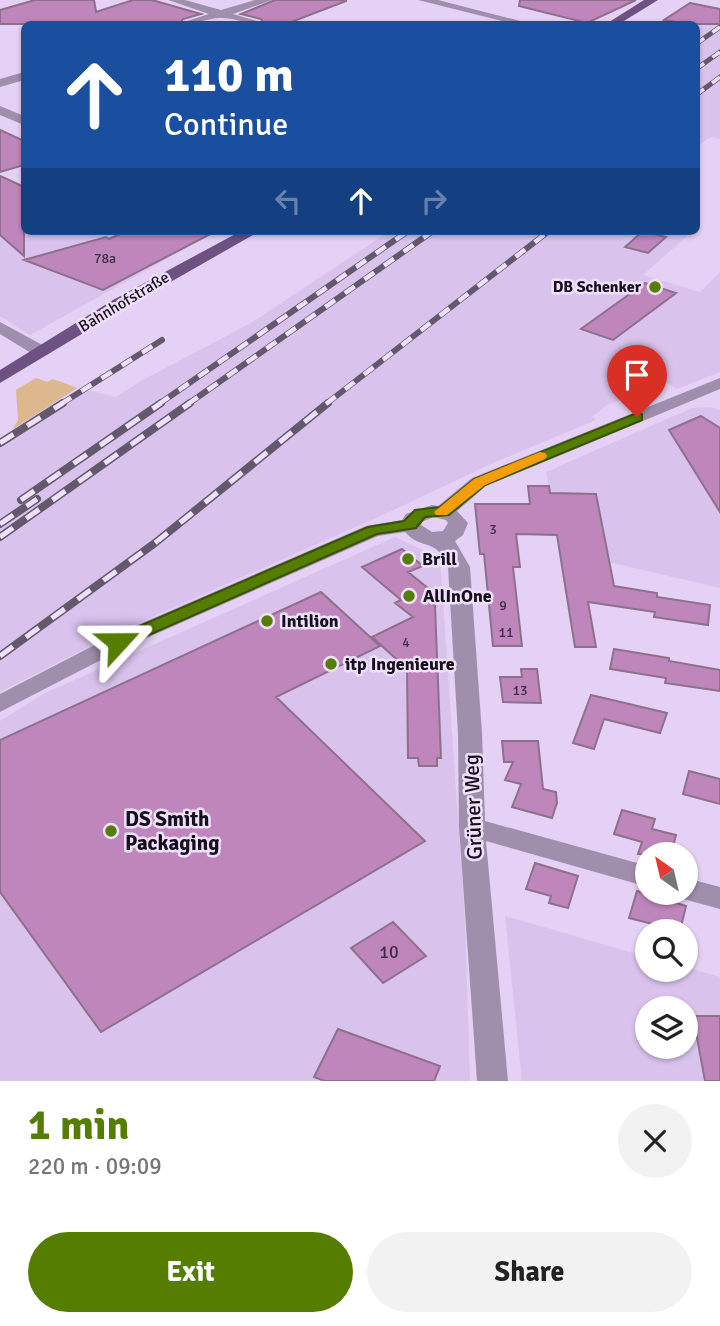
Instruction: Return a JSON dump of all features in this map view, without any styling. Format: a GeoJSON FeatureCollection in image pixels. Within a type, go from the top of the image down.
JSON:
{"type":"FeatureCollection","features":[{"type":"Feature","properties":{"kind":"main road"},"geometry":{"type":"LineString","coordinates":[[617,21],[652,0]]}},
{"type":"Feature","properties":{"kind":"main road","name":"Bahnhofstraße"},"geometry":{"type":"LineString","coordinates":[[0,378],[163,278],[244,235]]}},
{"type":"Feature","properties":{"kind":"street"},"geometry":{"type":"LineString","coordinates":[[173,0],[246,21]]}},
{"type":"Feature","properties":{"kind":"street"},"geometry":{"type":"LineString","coordinates":[[198,21],[267,0]]}},
{"type":"Feature","properties":{"kind":"street"},"geometry":{"type":"LineString","coordinates":[[424,0],[513,21]]}},
{"type":"Feature","properties":{"kind":"street"},"geometry":{"type":"LineString","coordinates":[[0,83],[21,77]]}},
{"type":"Feature","properties":{"kind":"street"},"geometry":{"type":"LineString","coordinates":[[0,110],[21,120]]}},
{"type":"Feature","properties":{"kind":"street"},"geometry":{"type":"LineString","coordinates":[[0,327],[41,352]]}},
{"type":"Feature","properties":{"kind":"street"},"geometry":{"type":"LineString","coordinates":[[444,512],[479,482],[717,388]]}},
{"type":"Feature","properties":{"kind":"street"},"geometry":{"type":"LineString","coordinates":[[444,512],[453,516],[458,523],[457,530],[450,536],[440,538],[420,536],[411,525],[413,518],[421,513],[444,512]]}},
{"type":"Feature","properties":{"kind":"street"},"geometry":{"type":"LineString","coordinates":[[0,705],[118,642],[310,557],[373,530],[411,525]]}},
{"type":"Feature","properties":{"kind":"street","name":"Grüner Weg"},"geometry":{"type":"LineString","coordinates":[[440,538],[451,549],[459,567],[470,733],[472,827],[492,1081]]}},
{"type":"Feature","properties":{"kind":"street"},"geometry":{"type":"LineString","coordinates":[[472,827],[635,873]]}},
{"type":"Feature","properties":{"kind":"street"},"geometry":{"type":"LineString","coordinates":[[698,892],[720,898]]}},
{"type":"Feature","properties":{"kind":"shaded area"},"geometry":{"type":"Polygon","coordinates":[[[720,10],[720,139],[711,137],[700,144],[700,23],[720,10]]]}},
{"type":"Feature","properties":{"kind":"shaded area"},"geometry":{"type":"Polygon","coordinates":[[[0,175],[21,184],[21,235],[210,235],[30,335],[0,316],[0,175]]]}},
{"type":"Feature","properties":{"kind":"shaded area"},"geometry":{"type":"Polygon","coordinates":[[[384,235],[685,235],[687,236],[643,275],[700,292],[720,272],[720,372],[677,389],[665,382],[607,405],[592,417],[596,420],[493,463],[385,514],[118,632],[0,692],[0,441],[83,389],[116,397],[251,323],[384,235]]]}},
{"type":"Feature","properties":{"kind":"shaded area"},"geometry":{"type":"Polygon","coordinates":[[[36,378],[47,382],[53,379],[77,388],[12,430],[18,420],[16,390],[36,378]]]}},
{"type":"Feature","properties":{"kind":"shaded area"},"geometry":{"type":"Polygon","coordinates":[[[709,407],[720,410],[720,588],[561,551],[546,472],[692,408],[709,407]]]}},
{"type":"Feature","properties":{"kind":"shaded area"},"geometry":{"type":"Polygon","coordinates":[[[395,537],[440,558],[465,920],[470,1081],[0,1081],[0,721],[45,693],[395,537]]]}},
{"type":"Feature","properties":{"kind":"shaded area"},"geometry":{"type":"Polygon","coordinates":[[[505,916],[635,954],[635,982],[698,982],[698,971],[720,977],[720,1081],[522,1081],[505,916]]]}},
{"type":"Feature","properties":{"kind":"building"},"geometry":{"type":"Polygon","coordinates":[[[35,0],[94,0],[96,12],[133,0],[152,0],[201,14],[182,21],[21,21],[21,24],[0,24],[0,10],[35,0]]]}},
{"type":"Feature","properties":{"kind":"building"},"geometry":{"type":"Polygon","coordinates":[[[275,0],[346,0],[294,21],[262,21],[241,14],[275,0]]]}},
{"type":"Feature","properties":{"kind":"building"},"geometry":{"type":"Polygon","coordinates":[[[520,0],[636,0],[591,21],[579,21],[519,6],[520,0]]]}},
{"type":"Feature","properties":{"kind":"building"},"geometry":{"type":"Polygon","coordinates":[[[690,3],[720,9],[720,24],[664,20],[690,3]]]}},
{"type":"Feature","properties":{"kind":"building"},"geometry":{"type":"Polygon","coordinates":[[[0,130],[21,140],[21,166],[0,172],[0,130]]]}},
{"type":"Feature","properties":{"kind":"building"},"geometry":{"type":"Polygon","coordinates":[[[0,176],[21,186],[21,235],[24,235],[24,256],[0,235],[0,176]]]}},
{"type":"Feature","properties":{"kind":"building"},"geometry":{"type":"Polygon","coordinates":[[[118,235],[208,235],[103,290],[24,260],[106,237],[109,239],[118,235]]]}},
{"type":"Feature","properties":{"kind":"building"},"geometry":{"type":"Polygon","coordinates":[[[638,235],[666,237],[648,253],[625,247],[638,235]]]}},
{"type":"Feature","properties":{"kind":"building"},"geometry":{"type":"Polygon","coordinates":[[[645,283],[676,293],[613,340],[581,329],[645,283]]]}},
{"type":"Feature","properties":{"kind":"building"},"geometry":{"type":"Polygon","coordinates":[[[701,416],[720,428],[720,512],[669,430],[701,416]]]}},
{"type":"Feature","properties":{"kind":"building"},"geometry":{"type":"Polygon","coordinates":[[[528,486],[549,486],[550,493],[596,494],[614,586],[657,593],[657,597],[710,605],[708,625],[654,617],[655,612],[588,602],[596,647],[575,647],[557,535],[516,534],[520,567],[513,567],[522,646],[493,646],[484,554],[480,554],[475,504],[530,504],[528,486]]]}},
{"type":"Feature","properties":{"kind":"building"},"geometry":{"type":"Polygon","coordinates":[[[402,549],[423,566],[408,572],[434,593],[424,597],[435,606],[441,758],[437,758],[437,766],[419,766],[418,758],[408,758],[407,669],[372,637],[413,617],[395,603],[401,600],[362,567],[402,549]]]}},
{"type":"Feature","properties":{"kind":"building"},"geometry":{"type":"Polygon","coordinates":[[[321,592],[380,646],[276,697],[425,841],[101,1032],[0,892],[0,740],[321,592]]]}},
{"type":"Feature","properties":{"kind":"building"},"geometry":{"type":"Polygon","coordinates":[[[614,649],[720,670],[720,691],[665,683],[666,678],[610,669],[614,649]]]}},
{"type":"Feature","properties":{"kind":"building"},"geometry":{"type":"Polygon","coordinates":[[[521,669],[537,669],[541,703],[503,702],[500,677],[522,677],[521,669]]]}},
{"type":"Feature","properties":{"kind":"building"},"geometry":{"type":"Polygon","coordinates":[[[591,695],[667,713],[660,733],[604,719],[594,749],[573,743],[591,695]]]}},
{"type":"Feature","properties":{"kind":"building"},"geometry":{"type":"Polygon","coordinates":[[[502,741],[538,741],[543,789],[556,792],[557,803],[552,818],[512,807],[521,784],[505,780],[513,762],[504,762],[502,741]]]}},
{"type":"Feature","properties":{"kind":"building"},"geometry":{"type":"Polygon","coordinates":[[[689,771],[720,779],[720,804],[683,794],[689,771]]]}},
{"type":"Feature","properties":{"kind":"building"},"geometry":{"type":"Polygon","coordinates":[[[622,810],[655,819],[652,829],[676,835],[674,842],[642,842],[614,834],[622,810]]]}},
{"type":"Feature","properties":{"kind":"building"},"geometry":{"type":"Polygon","coordinates":[[[535,863],[578,876],[568,908],[549,903],[551,896],[526,889],[535,863]]]}},
{"type":"Feature","properties":{"kind":"building"},"geometry":{"type":"Polygon","coordinates":[[[635,898],[635,905],[686,906],[683,919],[629,918],[635,898]]]}},
{"type":"Feature","properties":{"kind":"building"},"geometry":{"type":"Polygon","coordinates":[[[393,922],[426,956],[383,983],[351,948],[393,922]]]}},
{"type":"Feature","properties":{"kind":"building"},"geometry":{"type":"Polygon","coordinates":[[[698,1016],[720,1016],[720,1081],[705,1081],[698,1043],[698,1016]]]}},
{"type":"Feature","properties":{"kind":"building"},"geometry":{"type":"Polygon","coordinates":[[[338,1029],[440,1066],[434,1081],[325,1081],[314,1077],[338,1029]]]}},
{"type":"Feature","properties":{"kind":"railway"},"geometry":{"type":"LineString","coordinates":[[700,41],[720,27]]}},
{"type":"Feature","properties":{"kind":"railway"},"geometry":{"type":"LineString","coordinates":[[700,66],[720,52]]}},
{"type":"Feature","properties":{"kind":"railway"},"geometry":{"type":"LineString","coordinates":[[700,92],[720,77]]}},
{"type":"Feature","properties":{"kind":"railway"},"geometry":{"type":"LineString","coordinates":[[159,404],[402,235]]}},
{"type":"Feature","properties":{"kind":"railway"},"geometry":{"type":"LineString","coordinates":[[188,404],[427,235]]}},
{"type":"Feature","properties":{"kind":"railway"},"geometry":{"type":"LineString","coordinates":[[326,404],[544,235]]}},
{"type":"Feature","properties":{"kind":"railway"},"geometry":{"type":"LineString","coordinates":[[61,404],[162,340]]}},
{"type":"Feature","properties":{"kind":"railway"},"geometry":{"type":"LineString","coordinates":[[0,443],[63,403]]}},
{"type":"Feature","properties":{"kind":"railway"},"geometry":{"type":"LineString","coordinates":[[21,500],[161,403]]}},
{"type":"Feature","properties":{"kind":"railway"},"geometry":{"type":"LineString","coordinates":[[0,537],[190,403]]}},
{"type":"Feature","properties":{"kind":"railway"},"geometry":{"type":"LineString","coordinates":[[0,656],[155,543],[328,403]]}},
{"type":"Feature","properties":{"kind":"railway"},"geometry":{"type":"LineString","coordinates":[[0,524],[37,499]]}},
{"type":"Feature","properties":{"kind":"slow traffic"},"geometry":{"type":"LineString","coordinates":[[441,512],[479,482],[540,456]]}},
{"type":"Feature","properties":{"kind":"place","name":"DB Schenker"},"geometry":{"type":"Point","coordinates":[655,287]}},
{"type":"Feature","properties":{"kind":"place","name":"Brill"},"geometry":{"type":"Point","coordinates":[408,559]}},
{"type":"Feature","properties":{"kind":"place","name":"AllInOne"},"geometry":{"type":"Point","coordinates":[409,596]}},
{"type":"Feature","properties":{"kind":"place","name":"Intilion"},"geometry":{"type":"Point","coordinates":[267,621]}},
{"type":"Feature","properties":{"kind":"place","name":"itp Ingenieure"},"geometry":{"type":"Point","coordinates":[331,664]}},
{"type":"Feature","properties":{"kind":"place","name":"DS Smith Packaging"},"geometry":{"type":"Point","coordinates":[111,831]}},
{"type":"Feature","properties":{"kind":"route"},"geometry":{"type":"LineString","coordinates":[[118,642],[373,530],[411,525],[413,518],[421,513],[444,512],[479,482],[637,417]]}}]}
